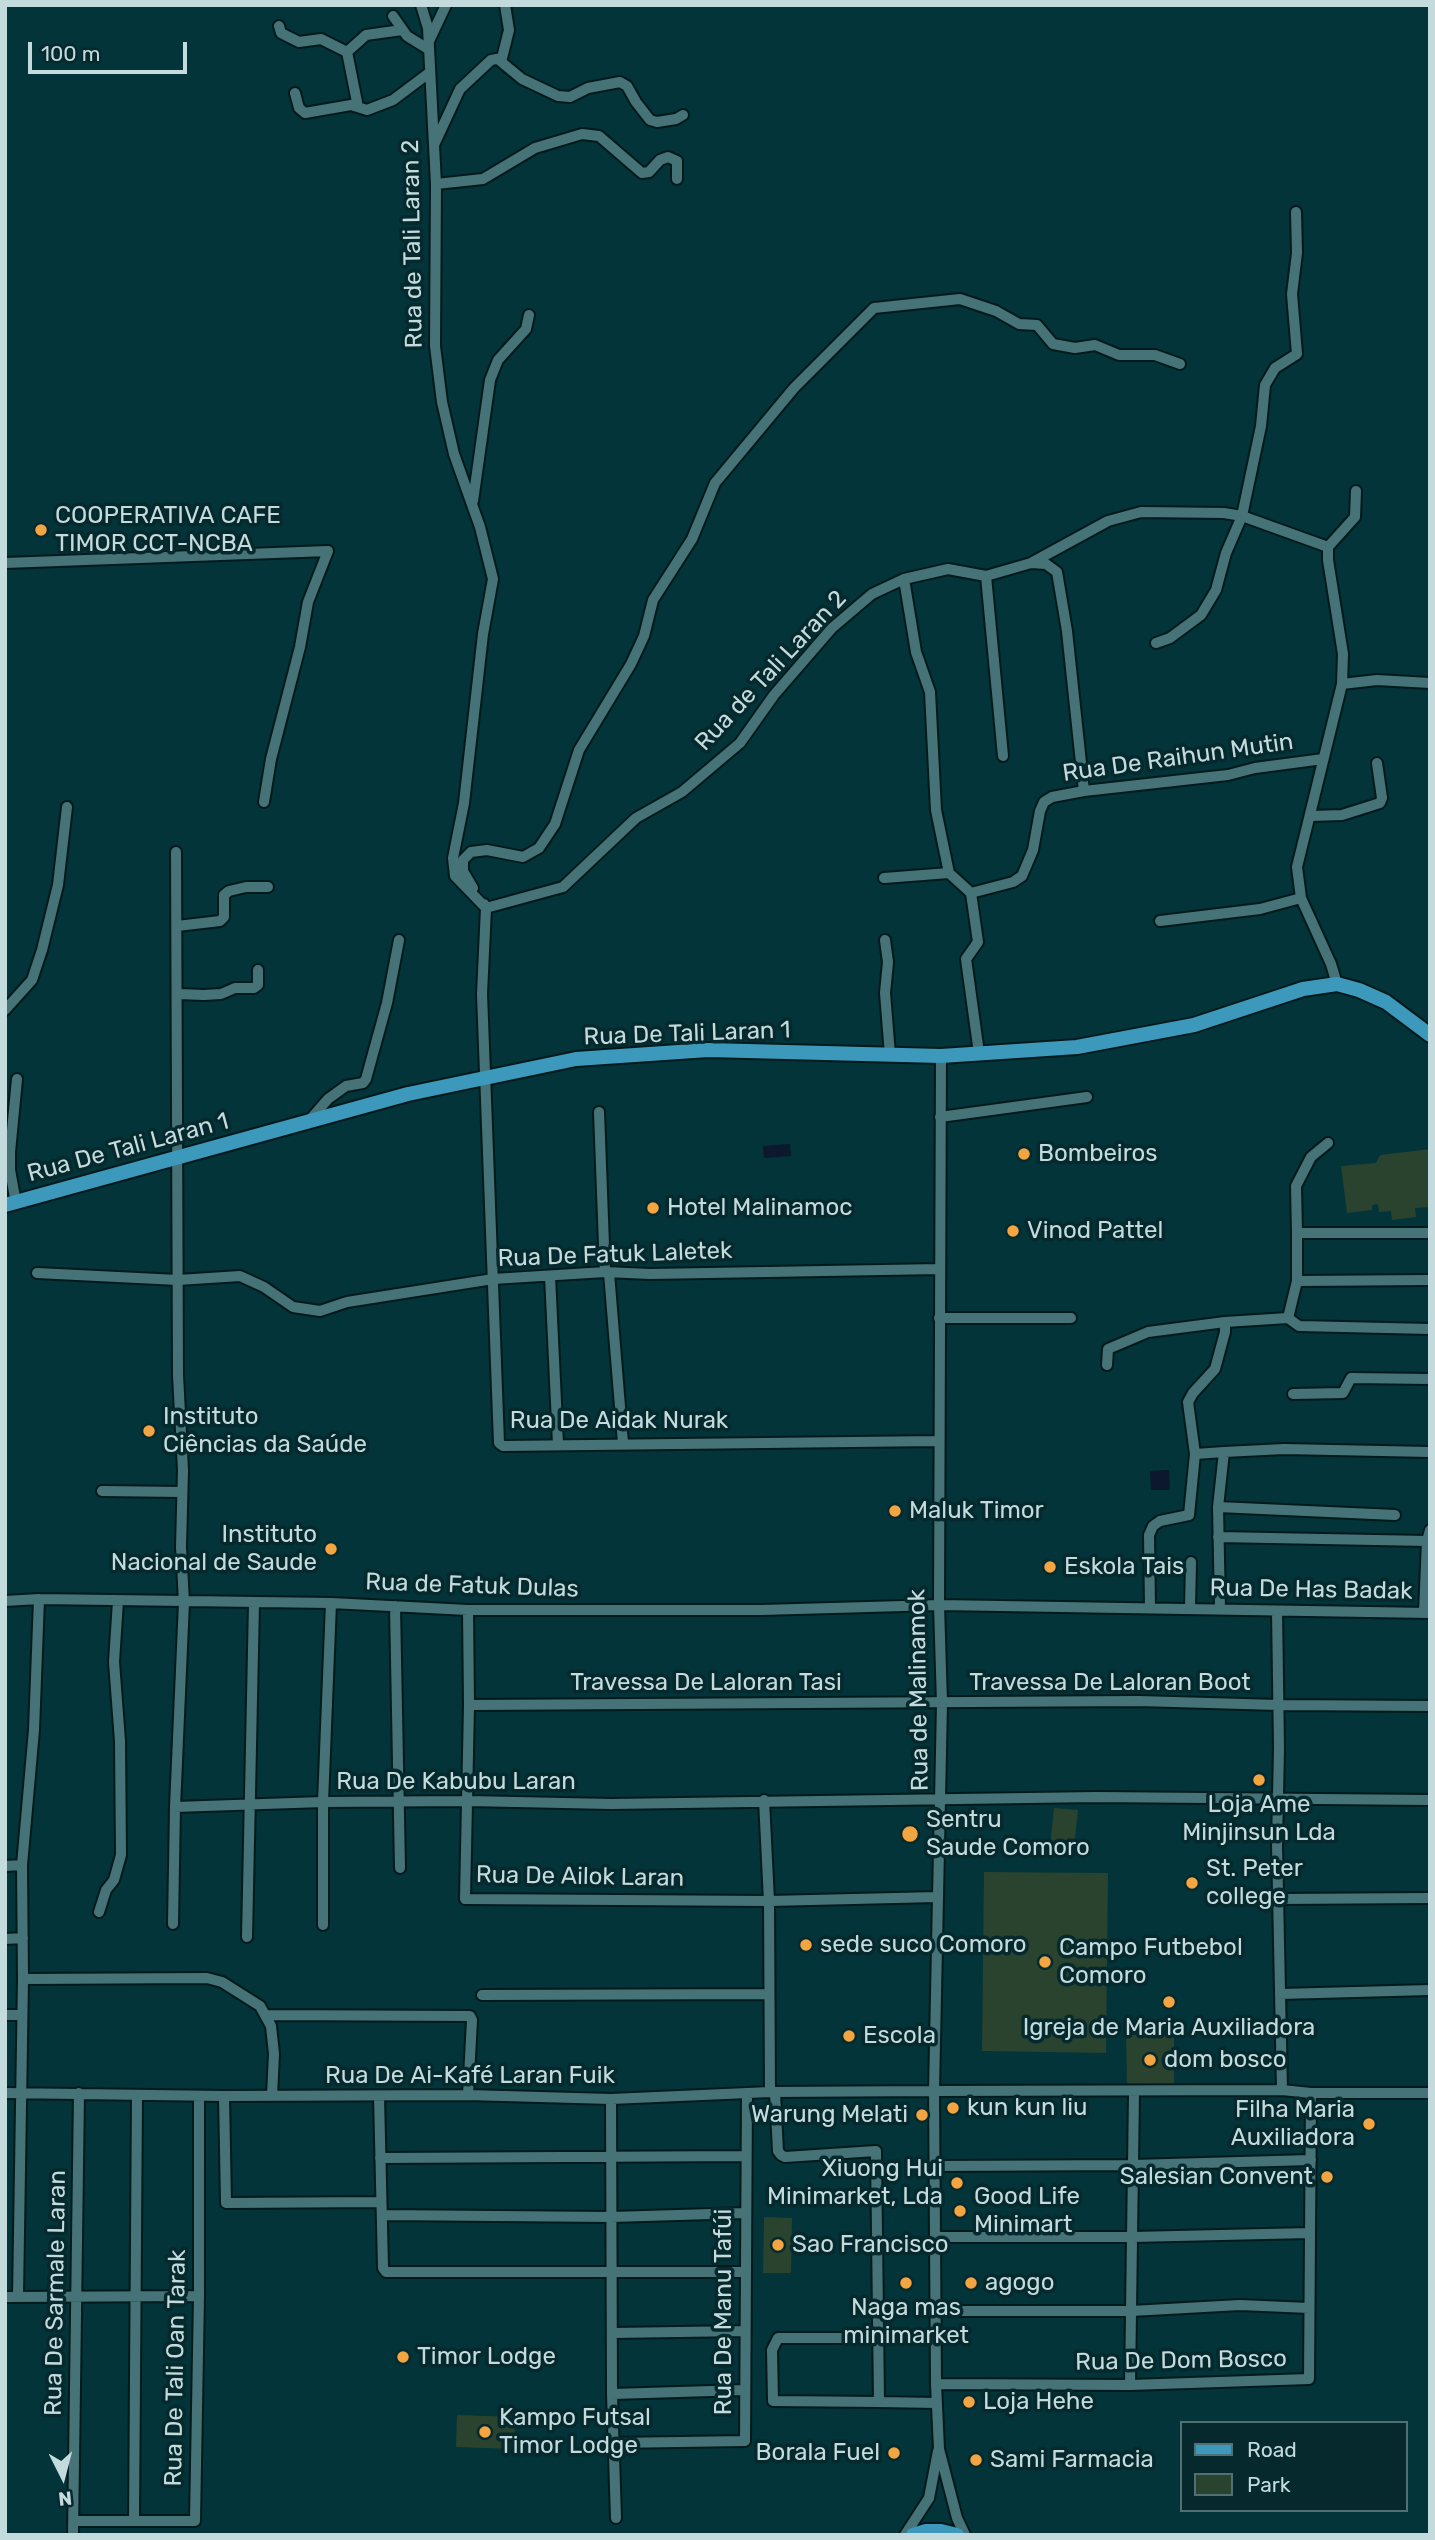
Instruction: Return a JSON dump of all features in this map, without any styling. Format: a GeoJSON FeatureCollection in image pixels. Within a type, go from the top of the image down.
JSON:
{"type":"FeatureCollection","features":[{"type":"Feature","properties":{"kind":"main road","name":"Rua De Tali Laran 1"},"geometry":{"type":"LineString","coordinates":[[10,1204],[408,1094],[576,1059],[708,1050],[941,1056],[1076,1047],[1174,1030],[1303,989],[1337,984]]}},
{"type":"Feature","properties":{"kind":"main road"},"geometry":{"type":"LineString","coordinates":[[1337,984],[1386,1002],[1430,1035]]}},
{"type":"Feature","properties":{"kind":"main road"},"geometry":{"type":"LineString","coordinates":[[913,2535],[941,2530],[957,2535]]}},
{"type":"Feature","properties":{"kind":"street","name":"Rua de Tali Laran 2"},"geometry":{"type":"LineString","coordinates":[[421,5],[428,27],[436,184],[436,357],[442,402],[454,454],[494,579],[482,634],[464,803],[453,858],[456,876],[486,908],[563,887],[636,818],[682,792],[740,743],[774,695],[832,628],[872,594],[904,579],[948,569],[986,576],[1031,563],[1108,521],[1141,512],[1224,513],[1242,516],[1328,547]]}},
{"type":"Feature","properties":{"kind":"street"},"geometry":{"type":"LineString","coordinates":[[393,16],[402,30],[414,41],[428,46],[446,5]]}},
{"type":"Feature","properties":{"kind":"street"},"geometry":{"type":"LineString","coordinates":[[505,5],[509,36],[499,60],[522,79],[558,96],[570,97],[588,88],[620,82],[627,86],[650,120],[657,122],[683,115]]}},
{"type":"Feature","properties":{"kind":"street"},"geometry":{"type":"LineString","coordinates":[[279,26],[281,33],[299,42],[321,39],[347,52]]}},
{"type":"Feature","properties":{"kind":"street"},"geometry":{"type":"LineString","coordinates":[[347,52],[366,35],[402,30]]}},
{"type":"Feature","properties":{"kind":"street"},"geometry":{"type":"LineString","coordinates":[[347,52],[358,107]]}},
{"type":"Feature","properties":{"kind":"street"},"geometry":{"type":"LineString","coordinates":[[433,148],[456,95],[465,82],[487,61],[502,58]]}},
{"type":"Feature","properties":{"kind":"street"},"geometry":{"type":"LineString","coordinates":[[295,93],[299,108],[305,113],[348,105],[366,110],[393,100],[429,73]]}},
{"type":"Feature","properties":{"kind":"street"},"geometry":{"type":"LineString","coordinates":[[436,184],[483,179],[536,148],[582,134],[599,136],[642,173],[649,172],[660,160],[668,157],[677,161],[677,179]]}},
{"type":"Feature","properties":{"kind":"street"},"geometry":{"type":"LineString","coordinates":[[1156,643],[1170,638],[1201,615],[1216,590],[1226,553],[1242,516],[1261,426],[1265,385],[1275,368],[1297,354],[1292,294],[1297,253],[1296,212]]}},
{"type":"Feature","properties":{"kind":"street"},"geometry":{"type":"LineString","coordinates":[[486,908],[463,871],[463,860],[471,852],[487,850],[523,857],[540,848],[555,824],[579,750],[631,664],[644,636],[653,600],[692,539],[715,483],[794,388],[874,308],[960,299],[996,311],[1019,324],[1037,325],[1053,344],[1075,348],[1095,345],[1119,355],[1154,355],[1181,364]]}},
{"type":"Feature","properties":{"kind":"street"},"geometry":{"type":"LineString","coordinates":[[473,507],[489,380],[498,360],[526,329],[529,315]]}},
{"type":"Feature","properties":{"kind":"street"},"geometry":{"type":"LineString","coordinates":[[1337,984],[1331,964],[1301,898],[1297,867],[1342,684],[1343,654],[1328,547],[1355,517],[1356,491]]}},
{"type":"Feature","properties":{"kind":"street"},"geometry":{"type":"LineString","coordinates":[[5,562],[328,551],[308,602],[300,647],[271,759],[264,802]]}},
{"type":"Feature","properties":{"kind":"street"},"geometry":{"type":"LineString","coordinates":[[1031,563],[1046,564],[1057,572],[1067,631],[1084,792]]}},
{"type":"Feature","properties":{"kind":"street"},"geometry":{"type":"LineString","coordinates":[[986,576],[1003,755]]}},
{"type":"Feature","properties":{"kind":"street"},"geometry":{"type":"LineString","coordinates":[[904,579],[916,652],[930,692],[936,810],[948,873],[971,893],[978,942],[966,959],[979,1053]]}},
{"type":"Feature","properties":{"kind":"street"},"geometry":{"type":"LineString","coordinates":[[1342,684],[1377,680],[1430,683]]}},
{"type":"Feature","properties":{"kind":"street","name":"Rua De Raihun Mutin"},"geometry":{"type":"LineString","coordinates":[[971,893],[1013,882],[1022,876],[1036,838],[1040,811],[1044,802],[1052,797],[1323,760]]}},
{"type":"Feature","properties":{"kind":"street"},"geometry":{"type":"LineString","coordinates":[[1311,816],[1342,815],[1380,803],[1382,798],[1377,763]]}},
{"type":"Feature","properties":{"kind":"street"},"geometry":{"type":"LineString","coordinates":[[5,1010],[32,980],[42,950],[58,885],[67,807]]}},
{"type":"Feature","properties":{"kind":"street"},"geometry":{"type":"LineString","coordinates":[[173,1924],[184,1602],[178,1280],[176,852]]}},
{"type":"Feature","properties":{"kind":"street"},"geometry":{"type":"LineString","coordinates":[[884,878],[948,873]]}},
{"type":"Feature","properties":{"kind":"street"},"geometry":{"type":"LineString","coordinates":[[177,926],[220,921],[224,917],[224,895],[229,891],[246,887],[268,887]]}},
{"type":"Feature","properties":{"kind":"street"},"geometry":{"type":"LineString","coordinates":[[1160,921],[1260,909],[1301,898]]}},
{"type":"Feature","properties":{"kind":"street","name":"Rua De Aidak Nurak"},"geometry":{"type":"LineString","coordinates":[[486,908],[482,994],[499,1443],[503,1446],[939,1441]]}},
{"type":"Feature","properties":{"kind":"street"},"geometry":{"type":"LineString","coordinates":[[308,1122],[328,1099],[346,1086],[363,1083],[366,1079],[387,1003],[400,940]]}},
{"type":"Feature","properties":{"kind":"street"},"geometry":{"type":"LineString","coordinates":[[885,940],[890,1055]]}},
{"type":"Feature","properties":{"kind":"street"},"geometry":{"type":"LineString","coordinates":[[178,993],[221,994],[235,988],[254,988],[258,985],[258,970]]}},
{"type":"Feature","properties":{"kind":"street","name":"Rua de Malinamok"},"geometry":{"type":"LineString","coordinates":[[939,2449],[934,2091],[937,1898],[942,1799],[939,1605],[941,1056]]}},
{"type":"Feature","properties":{"kind":"street"},"geometry":{"type":"LineString","coordinates":[[10,1204],[10,1152],[17,1079]]}},
{"type":"Feature","properties":{"kind":"street"},"geometry":{"type":"LineString","coordinates":[[940,1117],[1087,1097]]}},
{"type":"Feature","properties":{"kind":"street"},"geometry":{"type":"LineString","coordinates":[[599,1112],[607,1273],[622,1443]]}},
{"type":"Feature","properties":{"kind":"street"},"geometry":{"type":"LineString","coordinates":[[1288,1318],[1297,1281],[1296,1186],[1311,1157],[1328,1143]]}},
{"type":"Feature","properties":{"kind":"street"},"geometry":{"type":"LineString","coordinates":[[1297,1233],[1430,1233]]}},
{"type":"Feature","properties":{"kind":"street","name":"Rua De Fatuk Laletek"},"geometry":{"type":"LineString","coordinates":[[37,1273],[178,1280],[240,1276],[264,1287],[293,1307],[320,1311],[347,1302],[493,1279],[607,1273],[940,1269]]}},
{"type":"Feature","properties":{"kind":"street"},"geometry":{"type":"LineString","coordinates":[[550,1276],[558,1444]]}},
{"type":"Feature","properties":{"kind":"street"},"geometry":{"type":"LineString","coordinates":[[1297,1281],[1430,1280]]}},
{"type":"Feature","properties":{"kind":"street"},"geometry":{"type":"LineString","coordinates":[[939,1318],[1071,1318]]}},
{"type":"Feature","properties":{"kind":"street"},"geometry":{"type":"LineString","coordinates":[[1107,1365],[1108,1349],[1148,1332],[1185,1325],[1288,1318],[1299,1326],[1430,1329]]}},
{"type":"Feature","properties":{"kind":"street"},"geometry":{"type":"LineString","coordinates":[[1150,1608],[1149,1535],[1160,1521],[1189,1516],[1195,1454],[1188,1402],[1215,1369],[1225,1322]]}},
{"type":"Feature","properties":{"kind":"street"},"geometry":{"type":"LineString","coordinates":[[1293,1394],[1343,1393],[1351,1378],[1430,1379]]}},
{"type":"Feature","properties":{"kind":"street"},"geometry":{"type":"LineString","coordinates":[[1195,1454],[1284,1449],[1430,1452]]}},
{"type":"Feature","properties":{"kind":"street"},"geometry":{"type":"LineString","coordinates":[[1220,1609],[1218,1507],[1224,1452]]}},
{"type":"Feature","properties":{"kind":"street"},"geometry":{"type":"LineString","coordinates":[[102,1491],[181,1492]]}},
{"type":"Feature","properties":{"kind":"street"},"geometry":{"type":"LineString","coordinates":[[1218,1507],[1395,1516]]}},
{"type":"Feature","properties":{"kind":"street"},"geometry":{"type":"LineString","coordinates":[[1218,1538],[1428,1536],[1427,1613]]}},
{"type":"Feature","properties":{"kind":"street"},"geometry":{"type":"LineString","coordinates":[[1190,1608],[1191,1562]]}},
{"type":"Feature","properties":{"kind":"street"},"geometry":{"type":"LineString","coordinates":[[18,2297],[22,2094],[22,1865],[34,1730],[38,1599]]}},
{"type":"Feature","properties":{"kind":"street","name":"Rua de Fatuk Dulas"},"geometry":{"type":"LineString","coordinates":[[5,1601],[38,1599],[331,1603],[468,1610],[722,1610],[939,1605]]}},
{"type":"Feature","properties":{"kind":"street"},"geometry":{"type":"LineString","coordinates":[[99,1912],[106,1890],[114,1880],[121,1855],[120,1741],[114,1662],[118,1601]]}},
{"type":"Feature","properties":{"kind":"street"},"geometry":{"type":"LineString","coordinates":[[247,1937],[254,1603]]}},
{"type":"Feature","properties":{"kind":"street"},"geometry":{"type":"LineString","coordinates":[[323,1925],[323,1802],[331,1603]]}},
{"type":"Feature","properties":{"kind":"street","name":"Rua De Has Badak"},"geometry":{"type":"LineString","coordinates":[[939,1605],[1427,1613]]}},
{"type":"Feature","properties":{"kind":"street"},"geometry":{"type":"LineString","coordinates":[[396,1606],[400,1868]]}},
{"type":"Feature","properties":{"kind":"street","name":"Rua De Ailok Laran"},"geometry":{"type":"LineString","coordinates":[[468,1610],[465,1899],[769,1901],[937,1898]]}},
{"type":"Feature","properties":{"kind":"street"},"geometry":{"type":"LineString","coordinates":[[1277,1611],[1282,2090]]}},
{"type":"Feature","properties":{"kind":"street","name":"Travessa De Laloran Boot"},"geometry":{"type":"LineString","coordinates":[[942,1703],[1139,1701],[1430,1706]]}},
{"type":"Feature","properties":{"kind":"street","name":"Travessa De Laloran Tasi"},"geometry":{"type":"LineString","coordinates":[[469,1705],[942,1703]]}},
{"type":"Feature","properties":{"kind":"street","name":"Rua De Kabubu Laran"},"geometry":{"type":"LineString","coordinates":[[175,1807],[323,1802],[611,1804],[1097,1797],[1430,1800]]}},
{"type":"Feature","properties":{"kind":"street"},"geometry":{"type":"LineString","coordinates":[[764,1800],[769,1901],[769,1994],[778,2151],[785,2157],[876,2151],[879,2402]]}},
{"type":"Feature","properties":{"kind":"street"},"geometry":{"type":"LineString","coordinates":[[5,1866],[22,1865]]}},
{"type":"Feature","properties":{"kind":"street"},"geometry":{"type":"LineString","coordinates":[[1278,1899],[1430,1898]]}},
{"type":"Feature","properties":{"kind":"street"},"geometry":{"type":"LineString","coordinates":[[5,1939],[23,1938]]}},
{"type":"Feature","properties":{"kind":"street"},"geometry":{"type":"LineString","coordinates":[[23,1979],[207,1978],[222,1982],[260,2006],[271,2026],[274,2054],[272,2096]]}},
{"type":"Feature","properties":{"kind":"street"},"geometry":{"type":"LineString","coordinates":[[1280,1994],[1430,1990]]}},
{"type":"Feature","properties":{"kind":"street"},"geometry":{"type":"LineString","coordinates":[[482,1995],[769,1994]]}},
{"type":"Feature","properties":{"kind":"street"},"geometry":{"type":"LineString","coordinates":[[5,2015],[21,2015]]}},
{"type":"Feature","properties":{"kind":"street"},"geometry":{"type":"LineString","coordinates":[[265,2015],[470,2016],[472,2020],[468,2095]]}},
{"type":"Feature","properties":{"kind":"street"},"geometry":{"type":"LineString","coordinates":[[934,2091],[1430,2092]]}},
{"type":"Feature","properties":{"kind":"street","name":"Rua De Ai-Kafé Laran Fuik"},"geometry":{"type":"LineString","coordinates":[[5,2093],[199,2096],[468,2095],[611,2099],[747,2093],[934,2091]]}},
{"type":"Feature","properties":{"kind":"street"},"geometry":{"type":"LineString","coordinates":[[1130,2385],[1134,2092]]}},
{"type":"Feature","properties":{"kind":"street","name":"Rua De Sarmale Laran"},"geometry":{"type":"LineString","coordinates":[[73,2535],[79,2093]]}},
{"type":"Feature","properties":{"kind":"street","name":"Rua De Manu Tafúi"},"geometry":{"type":"LineString","coordinates":[[613,2443],[745,2441],[747,2093]]}},
{"type":"Feature","properties":{"kind":"street","name":"Rua De Dom Bosco"},"geometry":{"type":"LineString","coordinates":[[936,2384],[1130,2385],[1309,2379],[1311,2093]]}},
{"type":"Feature","properties":{"kind":"street"},"geometry":{"type":"LineString","coordinates":[[134,2521],[137,2095]]}},
{"type":"Feature","properties":{"kind":"street","name":"Rua De Tali Oan Tarak"},"geometry":{"type":"LineString","coordinates":[[74,2521],[195,2521],[199,2096]]}},
{"type":"Feature","properties":{"kind":"street"},"geometry":{"type":"LineString","coordinates":[[224,2096],[226,2203],[381,2202]]}},
{"type":"Feature","properties":{"kind":"street"},"geometry":{"type":"LineString","coordinates":[[379,2096],[383,2268],[386,2272],[744,2272]]}},
{"type":"Feature","properties":{"kind":"street"},"geometry":{"type":"LineString","coordinates":[[611,2099],[612,2393],[616,2518]]}},
{"type":"Feature","properties":{"kind":"street"},"geometry":{"type":"LineString","coordinates":[[380,2158],[613,2159],[746,2156]]}},
{"type":"Feature","properties":{"kind":"street"},"geometry":{"type":"LineString","coordinates":[[935,2166],[1133,2165],[1311,2160]]}},
{"type":"Feature","properties":{"kind":"street"},"geometry":{"type":"LineString","coordinates":[[382,2215],[611,2217],[745,2213]]}},
{"type":"Feature","properties":{"kind":"street"},"geometry":{"type":"LineString","coordinates":[[878,2246],[935,2241],[1310,2233]]}},
{"type":"Feature","properties":{"kind":"street"},"geometry":{"type":"LineString","coordinates":[[5,2297],[199,2295]]}},
{"type":"Feature","properties":{"kind":"street"},"geometry":{"type":"LineString","coordinates":[[935,2311],[1131,2311],[1240,2305],[1309,2308]]}},
{"type":"Feature","properties":{"kind":"street"},"geometry":{"type":"LineString","coordinates":[[612,2333],[745,2330]]}},
{"type":"Feature","properties":{"kind":"street"},"geometry":{"type":"LineString","coordinates":[[879,2338],[778,2338],[772,2350],[773,2401],[937,2403]]}},
{"type":"Feature","properties":{"kind":"street"},"geometry":{"type":"LineString","coordinates":[[612,2393],[745,2390]]}},
{"type":"Feature","properties":{"kind":"street"},"geometry":{"type":"LineString","coordinates":[[905,2535],[929,2498],[939,2449]]}},
{"type":"Feature","properties":{"kind":"street"},"geometry":{"type":"LineString","coordinates":[[939,2449],[957,2518],[965,2535]]}},
{"type":"Feature","properties":{"kind":"green space"},"geometry":{"type":"Polygon","coordinates":[[[1430,1149],[1430,1207],[1415,1208],[1416,1217],[1392,1220],[1391,1211],[1379,1212],[1378,1204],[1372,1205],[1372,1210],[1347,1213],[1341,1166],[1376,1163],[1380,1155],[1430,1149]]]}},
{"type":"Feature","properties":{"kind":"green space"},"geometry":{"type":"Polygon","coordinates":[[[1054,1808],[1078,1810],[1074,1848],[1050,1846],[1054,1808]]]}},
{"type":"Feature","properties":{"kind":"green space","name":"Campo Futbebol Comoro"},"geometry":{"type":"Polygon","coordinates":[[[984,1872],[1108,1873],[1106,2053],[982,2051],[984,1872]]]}},
{"type":"Feature","properties":{"kind":"green space","name":"dom bosco"},"geometry":{"type":"Polygon","coordinates":[[[1126,2035],[1174,2035],[1174,2084],[1127,2085],[1126,2035]]]}},
{"type":"Feature","properties":{"kind":"green space","name":"Sao Francisco"},"geometry":{"type":"Polygon","coordinates":[[[764,2217],[792,2218],[791,2273],[763,2273],[764,2217]]]}},
{"type":"Feature","properties":{"kind":"green space","name":"Kampo Futsal Timor Lodge"},"geometry":{"type":"Polygon","coordinates":[[[457,2415],[515,2417],[514,2449],[456,2447],[457,2415]]]}},
{"type":"Feature","properties":{"kind":"water"},"geometry":{"type":"Polygon","coordinates":[[[790,1144],[791,1156],[764,1158],[763,1146],[790,1144]]]}},
{"type":"Feature","properties":{"kind":"water"},"geometry":{"type":"Polygon","coordinates":[[[1169,1470],[1170,1490],[1151,1490],[1150,1471],[1169,1470]]]}},
{"type":"Feature","properties":{"kind":"place","name":"COOPERATIVA CAFE TIMOR CCT-NCBA"},"geometry":{"type":"Point","coordinates":[41,530]}},
{"type":"Feature","properties":{"kind":"place","name":"Bombeiros"},"geometry":{"type":"Point","coordinates":[1024,1154]}},
{"type":"Feature","properties":{"kind":"place","name":"Hotel Malinamoc"},"geometry":{"type":"Point","coordinates":[653,1208]}},
{"type":"Feature","properties":{"kind":"place","name":"Vinod Pattel"},"geometry":{"type":"Point","coordinates":[1013,1231]}},
{"type":"Feature","properties":{"kind":"place","name":"Instituto Ciências da Saúde"},"geometry":{"type":"Point","coordinates":[149,1431]}},
{"type":"Feature","properties":{"kind":"place","name":"Maluk Timor"},"geometry":{"type":"Point","coordinates":[895,1511]}},
{"type":"Feature","properties":{"kind":"place","name":"Instituto Nacional de Saude"},"geometry":{"type":"Point","coordinates":[331,1549]}},
{"type":"Feature","properties":{"kind":"place","name":"Eskola Tais"},"geometry":{"type":"Point","coordinates":[1050,1567]}},
{"type":"Feature","properties":{"kind":"place","name":"Loja Ame Minjinsun Lda"},"geometry":{"type":"Point","coordinates":[1259,1780]}},
{"type":"Feature","properties":{"kind":"place","name":"Sentru Saude Comoro"},"geometry":{"type":"Point","coordinates":[910,1834]}},
{"type":"Feature","properties":{"kind":"place","name":"St. Peter college"},"geometry":{"type":"Point","coordinates":[1192,1883]}},
{"type":"Feature","properties":{"kind":"place","name":"sede suco Comoro"},"geometry":{"type":"Point","coordinates":[806,1945]}},
{"type":"Feature","properties":{"kind":"place","name":"Campo Futbebol Comoro"},"geometry":{"type":"Point","coordinates":[1045,1962]}},
{"type":"Feature","properties":{"kind":"place","name":"Igreja de Maria Auxiliadora"},"geometry":{"type":"Point","coordinates":[1169,2002]}},
{"type":"Feature","properties":{"kind":"place","name":"Escola"},"geometry":{"type":"Point","coordinates":[849,2036]}},
{"type":"Feature","properties":{"kind":"place","name":"dom bosco"},"geometry":{"type":"Point","coordinates":[1150,2060]}},
{"type":"Feature","properties":{"kind":"place","name":"kun kun liu"},"geometry":{"type":"Point","coordinates":[953,2108]}},
{"type":"Feature","properties":{"kind":"place","name":"Warung Melati"},"geometry":{"type":"Point","coordinates":[922,2115]}},
{"type":"Feature","properties":{"kind":"place","name":"Filha Maria Auxiliadora"},"geometry":{"type":"Point","coordinates":[1369,2124]}},
{"type":"Feature","properties":{"kind":"place","name":"Salesian Convent"},"geometry":{"type":"Point","coordinates":[1327,2177]}},
{"type":"Feature","properties":{"kind":"place","name":"Xiuong Hui Minimarket, Lda"},"geometry":{"type":"Point","coordinates":[957,2183]}},
{"type":"Feature","properties":{"kind":"place","name":"Good Life Minimart"},"geometry":{"type":"Point","coordinates":[960,2211]}},
{"type":"Feature","properties":{"kind":"place","name":"Sao Francisco"},"geometry":{"type":"Point","coordinates":[778,2245]}},
{"type":"Feature","properties":{"kind":"place","name":"Naga mas minimarket"},"geometry":{"type":"Point","coordinates":[906,2283]}},
{"type":"Feature","properties":{"kind":"place","name":"agogo"},"geometry":{"type":"Point","coordinates":[971,2283]}},
{"type":"Feature","properties":{"kind":"place","name":"Timor Lodge"},"geometry":{"type":"Point","coordinates":[403,2357]}},
{"type":"Feature","properties":{"kind":"place","name":"Loja Hehe"},"geometry":{"type":"Point","coordinates":[969,2402]}},
{"type":"Feature","properties":{"kind":"place","name":"Kampo Futsal Timor Lodge"},"geometry":{"type":"Point","coordinates":[485,2432]}},
{"type":"Feature","properties":{"kind":"place","name":"Borala Fuel"},"geometry":{"type":"Point","coordinates":[894,2453]}},
{"type":"Feature","properties":{"kind":"place","name":"Sami Farmacia"},"geometry":{"type":"Point","coordinates":[976,2460]}}]}
